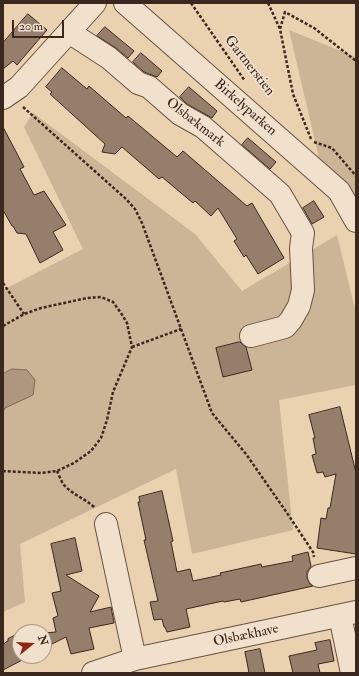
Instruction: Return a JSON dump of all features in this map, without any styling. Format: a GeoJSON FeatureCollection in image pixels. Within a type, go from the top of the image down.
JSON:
{"type":"FeatureCollection","features":[{"type":"Feature","properties":{"kind":"street"},"geometry":{"type":"LineString","coordinates":[[6,97],[19,87],[95,3]]}},
{"type":"Feature","properties":{"kind":"street","name":"Birkelyparken"},"geometry":{"type":"LineString","coordinates":[[125,3],[339,191],[356,221]]}},
{"type":"Feature","properties":{"kind":"street","name":"Olsbækmark"},"geometry":{"type":"LineString","coordinates":[[69,32],[109,58],[138,83],[149,87],[180,114],[203,127],[280,194],[303,233],[301,248],[303,290],[299,306],[285,327],[251,336]]}},
{"type":"Feature","properties":{"kind":"street"},"geometry":{"type":"LineString","coordinates":[[106,524],[135,659]]}},
{"type":"Feature","properties":{"kind":"street"},"geometry":{"type":"LineString","coordinates":[[319,576],[356,568]]}},
{"type":"Feature","properties":{"kind":"street"},"geometry":{"type":"LineString","coordinates":[[348,614],[352,673]]}},
{"type":"Feature","properties":{"kind":"street","name":"Olsbækhave"},"geometry":{"type":"LineString","coordinates":[[93,673],[135,659],[348,614]]}},
{"type":"Feature","properties":{"kind":"path","name":"Gartnerstien"},"geometry":{"type":"LineString","coordinates":[[191,3],[247,83]]}},
{"type":"Feature","properties":{"kind":"path"},"geometry":{"type":"LineString","coordinates":[[268,3],[280,29],[293,94],[312,141]]}},
{"type":"Feature","properties":{"kind":"path"},"geometry":{"type":"LineString","coordinates":[[280,29],[285,12],[314,28],[356,61]]}},
{"type":"Feature","properties":{"kind":"path"},"geometry":{"type":"LineString","coordinates":[[6,97],[126,199],[135,209],[142,223],[212,413],[246,454],[313,552],[319,576]]}},
{"type":"Feature","properties":{"kind":"path"},"geometry":{"type":"LineString","coordinates":[[306,138],[332,148],[356,176]]}},
{"type":"Feature","properties":{"kind":"path"},"geometry":{"type":"LineString","coordinates":[[3,283],[24,314]]}},
{"type":"Feature","properties":{"kind":"path"},"geometry":{"type":"LineString","coordinates":[[3,326],[24,314],[56,304],[101,297],[113,302],[122,313],[127,323],[132,347],[113,392],[107,420],[101,438],[91,450],[74,463],[57,471],[41,473],[3,471]]}},
{"type":"Feature","properties":{"kind":"path"},"geometry":{"type":"LineString","coordinates":[[132,347],[181,329]]}},
{"type":"Feature","properties":{"kind":"path"},"geometry":{"type":"LineString","coordinates":[[57,471],[63,484],[70,491],[89,502],[96,509],[100,519],[106,524]]}},
{"type":"Feature","properties":{"kind":"shaded area"},"geometry":{"type":"Polygon","coordinates":[[[289,30],[356,57],[356,196],[319,158],[289,30]]]}},
{"type":"Feature","properties":{"kind":"shaded area"},"geometry":{"type":"Polygon","coordinates":[[[33,113],[195,234],[242,291],[337,235],[356,313],[356,385],[279,400],[293,530],[192,554],[176,469],[20,544],[25,602],[3,612],[3,290],[83,249],[24,127],[33,113]]]}},
{"type":"Feature","properties":{"kind":"shaded area"},"geometry":{"type":"Polygon","coordinates":[[[12,369],[27,370],[35,380],[33,395],[5,408],[3,412],[3,374],[12,369]]]}},
{"type":"Feature","properties":{"kind":"building"},"geometry":{"type":"Polygon","coordinates":[[[28,14],[47,30],[17,65],[13,61],[3,69],[3,43],[28,14]]]}},
{"type":"Feature","properties":{"kind":"building"},"geometry":{"type":"Polygon","coordinates":[[[105,27],[134,51],[128,58],[116,48],[97,36],[105,27]]]}},
{"type":"Feature","properties":{"kind":"building"},"geometry":{"type":"Polygon","coordinates":[[[141,53],[162,71],[157,77],[144,72],[133,62],[141,53]]]}},
{"type":"Feature","properties":{"kind":"building"},"geometry":{"type":"Polygon","coordinates":[[[62,68],[87,89],[89,86],[126,118],[128,116],[177,157],[183,151],[247,206],[252,203],[284,258],[258,274],[246,255],[244,257],[234,241],[237,239],[218,208],[211,216],[195,201],[193,203],[162,177],[159,179],[122,147],[115,154],[102,152],[105,144],[50,94],[52,92],[46,87],[62,68]]]}},
{"type":"Feature","properties":{"kind":"building"},"geometry":{"type":"Polygon","coordinates":[[[189,87],[217,111],[212,118],[187,104],[180,97],[189,87]]]}},
{"type":"Feature","properties":{"kind":"building"},"geometry":{"type":"Polygon","coordinates":[[[3,127],[24,167],[20,169],[34,195],[44,191],[66,225],[53,232],[63,250],[40,263],[26,234],[17,233],[3,210],[3,127]]]}},
{"type":"Feature","properties":{"kind":"building"},"geometry":{"type":"Polygon","coordinates":[[[248,138],[276,162],[270,169],[242,145],[248,138]]]}},
{"type":"Feature","properties":{"kind":"building"},"geometry":{"type":"Polygon","coordinates":[[[314,201],[324,217],[312,224],[303,208],[314,201]]]}},
{"type":"Feature","properties":{"kind":"building"},"geometry":{"type":"Polygon","coordinates":[[[240,342],[246,347],[252,370],[223,377],[216,348],[240,342]]]}},
{"type":"Feature","properties":{"kind":"building"},"geometry":{"type":"Polygon","coordinates":[[[340,407],[356,473],[356,554],[317,548],[321,518],[326,519],[328,508],[330,508],[336,474],[325,477],[323,472],[317,473],[312,455],[316,454],[313,438],[315,438],[309,415],[340,407]]]}},
{"type":"Feature","properties":{"kind":"building"},"geometry":{"type":"Polygon","coordinates":[[[162,491],[173,541],[171,542],[177,572],[190,569],[193,581],[221,575],[220,573],[261,564],[262,567],[293,561],[292,556],[308,552],[311,566],[307,572],[307,578],[313,586],[241,602],[240,599],[223,601],[186,609],[190,627],[167,632],[162,619],[154,620],[150,602],[158,601],[144,540],[146,540],[138,502],[140,502],[139,497],[162,491]]]}},
{"type":"Feature","properties":{"kind":"building"},"geometry":{"type":"Polygon","coordinates":[[[75,538],[82,571],[66,575],[99,596],[90,612],[111,607],[114,623],[89,628],[94,649],[71,654],[66,637],[52,644],[52,632],[56,632],[53,618],[58,616],[52,593],[61,591],[51,544],[75,538]]]}},
{"type":"Feature","properties":{"kind":"building"},"geometry":{"type":"Polygon","coordinates":[[[12,637],[12,664],[15,664],[3,670],[3,644],[8,641],[8,639],[12,637]]]}},
{"type":"Feature","properties":{"kind":"building"},"geometry":{"type":"Polygon","coordinates":[[[330,640],[334,661],[318,664],[320,673],[293,673],[289,656],[317,650],[315,643],[330,640]]]}},
{"type":"Feature","properties":{"kind":"building"},"geometry":{"type":"Polygon","coordinates":[[[260,649],[265,673],[249,673],[245,652],[260,649]]]}}]}
